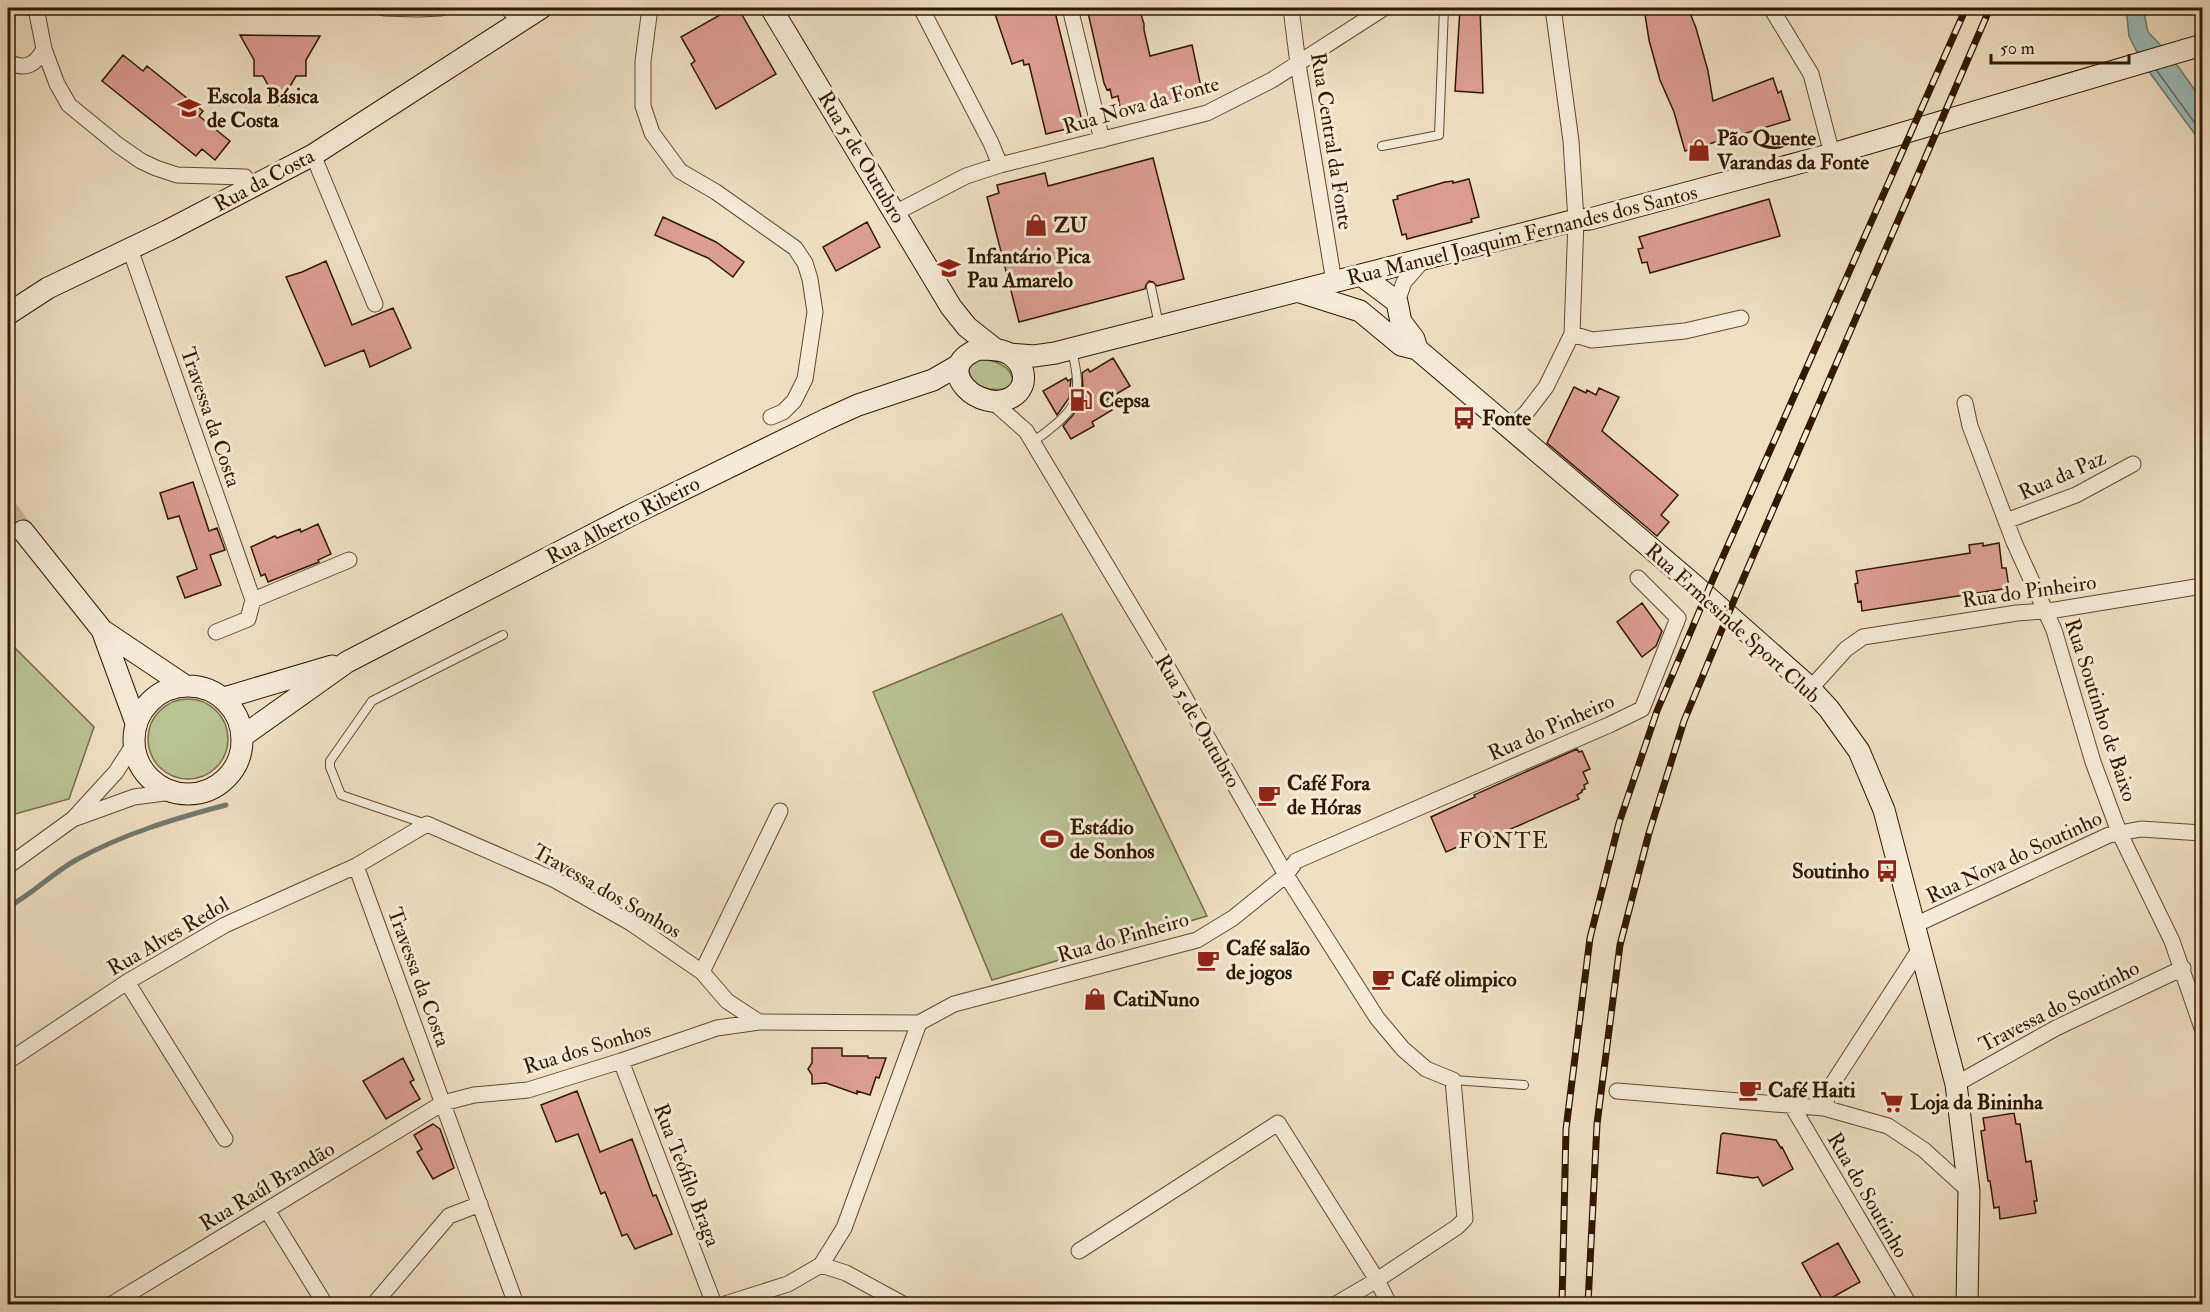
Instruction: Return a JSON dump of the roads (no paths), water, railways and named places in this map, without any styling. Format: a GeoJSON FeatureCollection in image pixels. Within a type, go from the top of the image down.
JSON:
{"type":"FeatureCollection","features":[{"type":"Feature","properties":{"kind":"main road","name":"Rua da Costa"},"geometry":{"type":"LineString","coordinates":[[8,314],[48,288],[130,249],[313,155],[514,14],[541,8]]}},
{"type":"Feature","properties":{"kind":"main road","name":"Rua 5 de Outubro"},"geometry":{"type":"LineString","coordinates":[[771,8],[951,307],[967,327],[1003,352]]}},
{"type":"Feature","properties":{"kind":"main road","name":"Rua Manuel Joaquim Fernandes dos Santos"},"geometry":{"type":"LineString","coordinates":[[1003,352],[1034,356],[1063,351],[1575,220],[1590,219],[1832,154],[2202,45]]}},
{"type":"Feature","properties":{"kind":"main road"},"geometry":{"type":"LineString","coordinates":[[1361,274],[1397,302]]}},
{"type":"Feature","properties":{"kind":"main road"},"geometry":{"type":"LineString","coordinates":[[1360,310],[1361,274]]}},
{"type":"Feature","properties":{"kind":"main road","name":"Rua Ermesinde Sport Club"},"geometry":{"type":"LineString","coordinates":[[1300,292],[1360,310],[1401,345],[1417,349],[1693,584],[1810,689],[1829,710],[1859,751],[1884,810],[1956,1084],[1969,1191]]}},
{"type":"Feature","properties":{"kind":"main road","name":"Rua Ermesinde Sport Club"},"geometry":{"type":"LineString","coordinates":[[1397,302],[1401,321],[1414,339],[1417,349]]}},
{"type":"Feature","properties":{"kind":"main road","name":"Rua 5 de Outubro"},"geometry":{"type":"LineString","coordinates":[[951,307],[962,339],[961,362]]}},
{"type":"Feature","properties":{"kind":"main road"},"geometry":{"type":"LineString","coordinates":[[1023,383],[1020,363],[1003,352],[979,349],[968,353],[961,362],[958,377],[964,388],[984,398],[1005,401],[1014,397],[1038,362],[1063,351]]}},
{"type":"Feature","properties":{"kind":"main road","name":"Rua Alberto Ribeiro"},"geometry":{"type":"LineString","coordinates":[[243,736],[347,662],[629,516],[827,419],[858,405],[933,380],[961,362]]}},
{"type":"Feature","properties":{"kind":"main road","name":"Rua Alberto Ribeiro"},"geometry":{"type":"LineString","coordinates":[[905,390],[947,389],[984,398]]}},
{"type":"Feature","properties":{"kind":"main road"},"geometry":{"type":"LineString","coordinates":[[23,531],[102,630],[184,685]]}},
{"type":"Feature","properties":{"kind":"main road"},"geometry":{"type":"LineString","coordinates":[[102,630],[135,734],[138,760],[146,774],[157,785],[172,792],[189,795],[207,791],[223,783],[234,770],[241,753],[243,736],[234,709],[224,698],[212,690],[184,685],[169,689],[155,697],[144,709],[135,734]]}},
{"type":"Feature","properties":{"kind":"main road","name":"Rua Alberto Ribeiro"},"geometry":{"type":"LineString","coordinates":[[224,698],[347,662]]}},
{"type":"Feature","properties":{"kind":"main road"},"geometry":{"type":"LineString","coordinates":[[1967,1305],[1969,1191]]}},
{"type":"Feature","properties":{"kind":"street"},"geometry":{"type":"LineString","coordinates":[[36,8],[44,49],[57,84],[69,105],[141,161],[177,175],[245,177],[250,188]]}},
{"type":"Feature","properties":{"kind":"street"},"geometry":{"type":"LineString","coordinates":[[384,8],[441,8]]}},
{"type":"Feature","properties":{"kind":"street"},"geometry":{"type":"LineString","coordinates":[[650,8],[643,61],[643,106],[652,133],[681,171],[716,192],[795,248],[805,263],[815,312],[805,379],[794,400],[783,412],[771,417]]}},
{"type":"Feature","properties":{"kind":"street"},"geometry":{"type":"LineString","coordinates":[[921,8],[991,143],[1000,165]]}},
{"type":"Feature","properties":{"kind":"street"},"geometry":{"type":"LineString","coordinates":[[1070,8],[1102,140]]}},
{"type":"Feature","properties":{"kind":"street","name":"Rua Central da Fonte"},"geometry":{"type":"LineString","coordinates":[[1291,8],[1334,282]]}},
{"type":"Feature","properties":{"kind":"street","name":"Rua Nova da Fonte"},"geometry":{"type":"LineString","coordinates":[[895,213],[966,176],[1000,165],[1208,112],[1272,80],[1384,8]]}},
{"type":"Feature","properties":{"kind":"street"},"geometry":{"type":"LineString","coordinates":[[1510,428],[1526,413],[1546,387],[1572,334],[1575,220],[1571,141],[1553,8]]}},
{"type":"Feature","properties":{"kind":"street"},"geometry":{"type":"LineString","coordinates":[[1771,8],[1811,74],[1832,154]]}},
{"type":"Feature","properties":{"kind":"street"},"geometry":{"type":"LineString","coordinates":[[8,62],[19,67],[30,66],[38,60],[44,49]]}},
{"type":"Feature","properties":{"kind":"street"},"geometry":{"type":"LineString","coordinates":[[313,155],[375,304]]}},
{"type":"Feature","properties":{"kind":"street","name":"Travessa da Costa"},"geometry":{"type":"LineString","coordinates":[[130,249],[253,600]]}},
{"type":"Feature","properties":{"kind":"street"},"geometry":{"type":"LineString","coordinates":[[1397,302],[1404,282],[1424,259]]}},
{"type":"Feature","properties":{"kind":"street"},"geometry":{"type":"LineString","coordinates":[[1572,334],[1592,340],[1685,331],[1741,318]]}},
{"type":"Feature","properties":{"kind":"street","name":"Rua 5 de Outubro"},"geometry":{"type":"LineString","coordinates":[[1023,383],[1019,409],[1029,437],[1168,668],[1286,875],[1377,1018],[1403,1049],[1426,1069],[1453,1080]]}},
{"type":"Feature","properties":{"kind":"street","name":"Rua 5 de Outubro"},"geometry":{"type":"LineString","coordinates":[[984,398],[1029,437]]}},
{"type":"Feature","properties":{"kind":"street","name":"Rua Soutinho de Baixo"},"geometry":{"type":"LineString","coordinates":[[1965,403],[1971,426],[2006,521],[2054,630],[2093,762],[2119,832],[2183,968],[2202,1028]]}},
{"type":"Feature","properties":{"kind":"street","name":"Rua da Paz"},"geometry":{"type":"LineString","coordinates":[[2006,521],[2076,495],[2133,464]]}},
{"type":"Feature","properties":{"kind":"street"},"geometry":{"type":"LineString","coordinates":[[216,632],[248,620],[253,600],[349,560]]}},
{"type":"Feature","properties":{"kind":"street","name":"Rua do Pinheiro"},"geometry":{"type":"LineString","coordinates":[[919,1023],[954,1004],[1197,940],[1233,918],[1286,875],[1296,861],[1642,709],[1678,618],[1638,578]]}},
{"type":"Feature","properties":{"kind":"street","name":"Rua do Pinheiro"},"geometry":{"type":"LineString","coordinates":[[1810,689],[1846,649],[1863,637],[2202,586]]}},
{"type":"Feature","properties":{"kind":"street"},"geometry":{"type":"LineString","coordinates":[[8,866],[73,819],[116,772],[135,734]]}},
{"type":"Feature","properties":{"kind":"street"},"geometry":{"type":"LineString","coordinates":[[73,819],[134,797],[172,792]]}},
{"type":"Feature","properties":{"kind":"street"},"geometry":{"type":"LineString","coordinates":[[702,972],[780,811]]}},
{"type":"Feature","properties":{"kind":"street"},"geometry":{"type":"LineString","coordinates":[[356,866],[427,824]]}},
{"type":"Feature","properties":{"kind":"street","name":"Travessa dos Sonhos"},"geometry":{"type":"LineString","coordinates":[[427,824],[555,880],[631,923],[702,972],[727,1001],[759,1022]]}},
{"type":"Feature","properties":{"kind":"street","name":"Rua Nova do Soutinho"},"geometry":{"type":"LineString","coordinates":[[1915,925],[2119,832],[2141,829],[2202,833]]}},
{"type":"Feature","properties":{"kind":"street","name":"Travessa da Costa"},"geometry":{"type":"LineString","coordinates":[[356,866],[443,1103]]}},
{"type":"Feature","properties":{"kind":"street","name":"Rua Alves Redol"},"geometry":{"type":"LineString","coordinates":[[10,1060],[127,982],[225,925],[356,866]]}},
{"type":"Feature","properties":{"kind":"street"},"geometry":{"type":"LineString","coordinates":[[1824,1108],[1831,1086],[1921,947]]}},
{"type":"Feature","properties":{"kind":"street","name":"Travessa do Soutinho"},"geometry":{"type":"LineString","coordinates":[[1956,1084],[2056,1028],[2183,968]]}},
{"type":"Feature","properties":{"kind":"street"},"geometry":{"type":"LineString","coordinates":[[127,982],[225,1139]]}},
{"type":"Feature","properties":{"kind":"street","name":"Rua dos Sonhos"},"geometry":{"type":"LineString","coordinates":[[443,1103],[474,1095],[528,1090],[717,1028],[759,1022],[919,1023]]}},
{"type":"Feature","properties":{"kind":"street"},"geometry":{"type":"LineString","coordinates":[[725,1305],[788,1284],[821,1265],[844,1228],[919,1023]]}},
{"type":"Feature","properties":{"kind":"street","name":"Rua Teófilo Braga"},"geometry":{"type":"LineString","coordinates":[[621,1061],[714,1305]]}},
{"type":"Feature","properties":{"kind":"street"},"geometry":{"type":"LineString","coordinates":[[1336,1305],[1457,1227],[1465,1218],[1453,1080]]}},
{"type":"Feature","properties":{"kind":"street"},"geometry":{"type":"LineString","coordinates":[[1617,1091],[1824,1108],[1888,1126],[1924,1150],[1969,1191]]}},
{"type":"Feature","properties":{"kind":"street"},"geometry":{"type":"LineString","coordinates":[[443,1103],[516,1305]]}},
{"type":"Feature","properties":{"kind":"street","name":"Rua Raúl Brandão"},"geometry":{"type":"LineString","coordinates":[[112,1305],[443,1103]]}},
{"type":"Feature","properties":{"kind":"street","name":"Rua do Soutinho"},"geometry":{"type":"LineString","coordinates":[[1792,1106],[1909,1305]]}},
{"type":"Feature","properties":{"kind":"street"},"geometry":{"type":"LineString","coordinates":[[1079,1251],[1278,1123],[1377,1280],[1389,1305]]}},
{"type":"Feature","properties":{"kind":"street"},"geometry":{"type":"LineString","coordinates":[[374,1305],[449,1216],[480,1204]]}},
{"type":"Feature","properties":{"kind":"street"},"geometry":{"type":"LineString","coordinates":[[267,1210],[325,1305]]}},
{"type":"Feature","properties":{"kind":"street"},"geometry":{"type":"LineString","coordinates":[[821,1265],[846,1273],[903,1305]]}},
{"type":"Feature","properties":{"kind":"lane"},"geometry":{"type":"LineString","coordinates":[[1382,146],[1439,135],[1444,8]]}},
{"type":"Feature","properties":{"kind":"lane"},"geometry":{"type":"LineString","coordinates":[[1151,287],[1160,327]]}},
{"type":"Feature","properties":{"kind":"lane"},"geometry":{"type":"LineString","coordinates":[[1029,437],[1053,428],[1075,401],[1077,372],[1063,351]]}},
{"type":"Feature","properties":{"kind":"lane"},"geometry":{"type":"LineString","coordinates":[[427,824],[341,795],[330,767],[330,761],[372,701],[503,635]]}},
{"type":"Feature","properties":{"kind":"lane","name":"Rua 5 de Outubro"},"geometry":{"type":"LineString","coordinates":[[1453,1080],[1524,1085]]}},
{"type":"Feature","properties":{"kind":"water"},"geometry":{"type":"Polygon","coordinates":[[[2126,8],[2143,8],[2148,32],[2169,54],[2202,100],[2202,144],[2142,62],[2129,36],[2126,8]]]}},
{"type":"Feature","properties":{"kind":"waterway"},"geometry":{"type":"LineString","coordinates":[[8,907],[76,860],[112,842],[149,828],[226,805]]}},
{"type":"Feature","properties":{"kind":"tunnel"},"geometry":{"type":"LineString","coordinates":[[8,510],[23,531]]}},
{"type":"Feature","properties":{"kind":"railway"},"geometry":{"type":"LineString","coordinates":[[1562,1304],[1566,1129],[1590,938],[1619,823],[1657,711],[1713,579],[1966,8]]}},
{"type":"Feature","properties":{"kind":"railway"},"geometry":{"type":"LineString","coordinates":[[1588,1304],[1597,1124],[1620,945],[1649,833],[1684,721],[1990,8]]}},
{"type":"Feature","properties":{"kind":"place","name":"Escola Básica de Costa"},"geometry":{"type":"Point","coordinates":[189,108]}},
{"type":"Feature","properties":{"kind":"place","name":"Pão Quente Varandas da Fonte"},"geometry":{"type":"Point","coordinates":[1699,150]}},
{"type":"Feature","properties":{"kind":"place","name":"ZU"},"geometry":{"type":"Point","coordinates":[1036,225]}},
{"type":"Feature","properties":{"kind":"place","name":"Infantário Pica Pau Amarelo"},"geometry":{"type":"Point","coordinates":[949,268]}},
{"type":"Feature","properties":{"kind":"place","name":"Cepsa"},"geometry":{"type":"Point","coordinates":[1081,400]}},
{"type":"Feature","properties":{"kind":"place","name":"Fonte"},"geometry":{"type":"Point","coordinates":[1464,418]}},
{"type":"Feature","properties":{"kind":"place","name":"Café Fora de Hóras"},"geometry":{"type":"Point","coordinates":[1269,795]}},
{"type":"Feature","properties":{"kind":"place","name":"Estádio de Sonhos"},"geometry":{"type":"Point","coordinates":[1052,839]}},
{"type":"Feature","properties":{"kind":"place","name":"Soutinho"},"geometry":{"type":"Point","coordinates":[1887,871]}},
{"type":"Feature","properties":{"kind":"place","name":"Café salão de jogos"},"geometry":{"type":"Point","coordinates":[1208,960]}},
{"type":"Feature","properties":{"kind":"place","name":"Café olimpico"},"geometry":{"type":"Point","coordinates":[1383,979]}},
{"type":"Feature","properties":{"kind":"place","name":"CatiNuno"},"geometry":{"type":"Point","coordinates":[1095,999]}},
{"type":"Feature","properties":{"kind":"place","name":"Café Haiti"},"geometry":{"type":"Point","coordinates":[1750,1090]}},
{"type":"Feature","properties":{"kind":"place","name":"Loja da Bininha"},"geometry":{"type":"Point","coordinates":[1892,1102]}},
{"type":"Feature","properties":{"kind":"district","name":"FONTE"},"geometry":{"type":"Point","coordinates":[1504,840]}}]}
